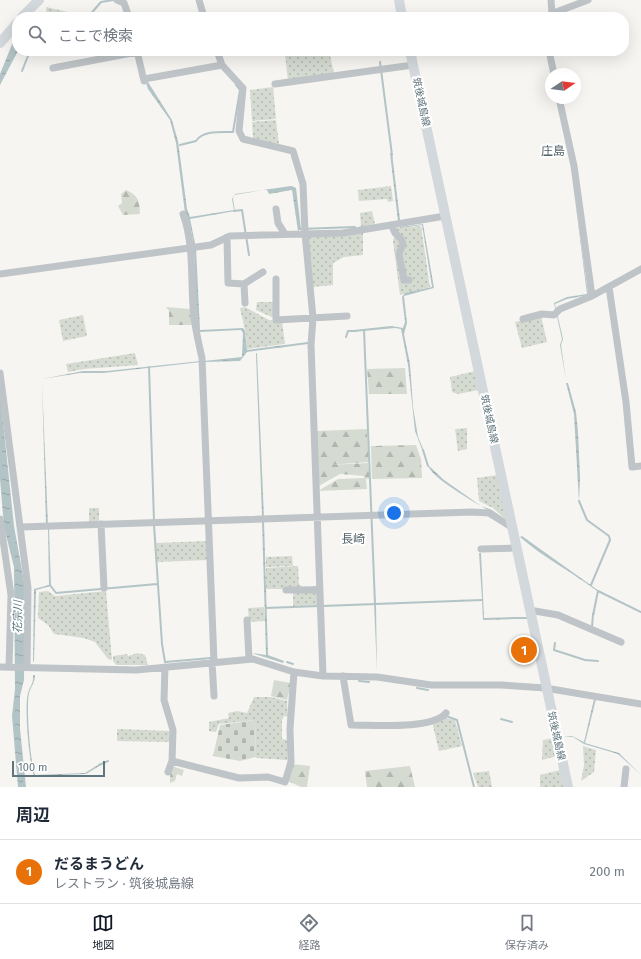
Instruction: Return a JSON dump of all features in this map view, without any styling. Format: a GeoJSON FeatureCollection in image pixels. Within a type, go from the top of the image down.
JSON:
{"type":"FeatureCollection","features":[{"type":"Feature","properties":{"kind":"main road"},"geometry":{"type":"LineString","coordinates":[[398,0],[401,12]]}},
{"type":"Feature","properties":{"kind":"main road"},"geometry":{"type":"LineString","coordinates":[[27,12],[37,2]]}},
{"type":"Feature","properties":{"kind":"main road"},"geometry":{"type":"LineString","coordinates":[[0,42],[12,29]]}},
{"type":"Feature","properties":{"kind":"main road","name":"筑後城島線"},"geometry":{"type":"LineString","coordinates":[[411,56],[545,688],[568,787]]}},
{"type":"Feature","properties":{"kind":"street"},"geometry":{"type":"LineString","coordinates":[[117,0],[124,3],[127,12]]}},
{"type":"Feature","properties":{"kind":"street"},"geometry":{"type":"LineString","coordinates":[[200,0],[203,12]]}},
{"type":"Feature","properties":{"kind":"street"},"geometry":{"type":"LineString","coordinates":[[551,0],[552,12]]}},
{"type":"Feature","properties":{"kind":"street"},"geometry":{"type":"LineString","coordinates":[[557,12],[588,0]]}},
{"type":"Feature","properties":{"kind":"street"},"geometry":{"type":"LineString","coordinates":[[53,68],[116,56]]}},
{"type":"Feature","properties":{"kind":"street"},"geometry":{"type":"LineString","coordinates":[[138,56],[144,80],[222,65]]}},
{"type":"Feature","properties":{"kind":"street"},"geometry":{"type":"LineString","coordinates":[[219,56],[222,65],[243,88],[239,131],[243,139],[294,151],[303,184],[305,233],[313,318],[311,345],[323,676]]}},
{"type":"Feature","properties":{"kind":"street"},"geometry":{"type":"LineString","coordinates":[[550,56],[553,68]]}},
{"type":"Feature","properties":{"kind":"street"},"geometry":{"type":"LineString","coordinates":[[275,84],[413,65]]}},
{"type":"Feature","properties":{"kind":"street"},"geometry":{"type":"LineString","coordinates":[[560,104],[574,166],[592,296]]}},
{"type":"Feature","properties":{"kind":"street"},"geometry":{"type":"LineString","coordinates":[[276,209],[278,223],[286,234]]}},
{"type":"Feature","properties":{"kind":"street"},"geometry":{"type":"LineString","coordinates":[[183,214],[190,247],[202,358],[214,696]]}},
{"type":"Feature","properties":{"kind":"street"},"geometry":{"type":"LineString","coordinates":[[0,274],[211,245],[227,237],[305,233],[343,233],[445,216]]}},
{"type":"Feature","properties":{"kind":"street"},"geometry":{"type":"LineString","coordinates":[[392,226],[403,244],[399,254],[404,280],[409,280]]}},
{"type":"Feature","properties":{"kind":"street"},"geometry":{"type":"LineString","coordinates":[[227,237],[228,283],[244,284],[263,272]]}},
{"type":"Feature","properties":{"kind":"street"},"geometry":{"type":"LineString","coordinates":[[523,319],[542,314],[554,315],[560,309],[592,296],[641,270]]}},
{"type":"Feature","properties":{"kind":"street"},"geometry":{"type":"LineString","coordinates":[[276,279],[276,320],[335,318],[347,316]]}},
{"type":"Feature","properties":{"kind":"street"},"geometry":{"type":"LineString","coordinates":[[244,284],[245,303]]}},
{"type":"Feature","properties":{"kind":"street"},"geometry":{"type":"LineString","coordinates":[[609,287],[626,402],[632,467],[641,466]]}},
{"type":"Feature","properties":{"kind":"street"},"geometry":{"type":"LineString","coordinates":[[0,373],[28,588],[26,667]]}},
{"type":"Feature","properties":{"kind":"street"},"geometry":{"type":"LineString","coordinates":[[21,527],[433,513],[489,513],[512,528]]}},
{"type":"Feature","properties":{"kind":"street"},"geometry":{"type":"LineString","coordinates":[[0,518],[11,595],[10,667]]}},
{"type":"Feature","properties":{"kind":"street"},"geometry":{"type":"LineString","coordinates":[[101,524],[104,588]]}},
{"type":"Feature","properties":{"kind":"street"},"geometry":{"type":"LineString","coordinates":[[481,549],[516,548]]}},
{"type":"Feature","properties":{"kind":"street"},"geometry":{"type":"LineString","coordinates":[[286,590],[320,590]]}},
{"type":"Feature","properties":{"kind":"street"},"geometry":{"type":"LineString","coordinates":[[529,610],[558,615],[621,642]]}},
{"type":"Feature","properties":{"kind":"street"},"geometry":{"type":"LineString","coordinates":[[247,620],[249,660]]}},
{"type":"Feature","properties":{"kind":"street"},"geometry":{"type":"LineString","coordinates":[[0,666],[136,670],[253,659],[294,672],[323,676],[377,678],[431,685],[501,685],[545,688],[641,704]]}},
{"type":"Feature","properties":{"kind":"street"},"geometry":{"type":"LineString","coordinates":[[166,667],[164,700],[173,730],[172,761],[168,772]]}},
{"type":"Feature","properties":{"kind":"street"},"geometry":{"type":"LineString","coordinates":[[172,761],[239,778],[268,777],[285,782],[291,762],[290,729],[294,672]]}},
{"type":"Feature","properties":{"kind":"street"},"geometry":{"type":"LineString","coordinates":[[343,676],[351,725],[410,725],[442,718],[446,713]]}},
{"type":"Feature","properties":{"kind":"street"},"geometry":{"type":"LineString","coordinates":[[624,787],[626,769]]}},
{"type":"Feature","properties":{"kind":"green space"},"geometry":{"type":"Polygon","coordinates":[[[46,7],[68,12],[46,12],[46,7]]]}},
{"type":"Feature","properties":{"kind":"green space"},"geometry":{"type":"Polygon","coordinates":[[[285,56],[330,56],[334,73],[288,81],[285,56]]]}},
{"type":"Feature","properties":{"kind":"green space"},"geometry":{"type":"Polygon","coordinates":[[[273,87],[276,119],[252,121],[250,90],[273,87]]]}},
{"type":"Feature","properties":{"kind":"green space"},"geometry":{"type":"Polygon","coordinates":[[[276,120],[279,144],[253,138],[252,122],[276,120]]]}},
{"type":"Feature","properties":{"kind":"green space"},"geometry":{"type":"Polygon","coordinates":[[[391,186],[393,201],[388,202],[387,199],[359,201],[358,190],[391,186]]]}},
{"type":"Feature","properties":{"kind":"green space"},"geometry":{"type":"Polygon","coordinates":[[[126,190],[138,199],[140,214],[123,215],[118,206],[122,203],[121,194],[126,190]]]}},
{"type":"Feature","properties":{"kind":"green space"},"geometry":{"type":"Polygon","coordinates":[[[372,211],[375,224],[361,227],[360,213],[372,211]]]}},
{"type":"Feature","properties":{"kind":"green space"},"geometry":{"type":"Polygon","coordinates":[[[421,226],[430,287],[400,295],[393,241],[396,228],[421,226]]]}},
{"type":"Feature","properties":{"kind":"green space"},"geometry":{"type":"Polygon","coordinates":[[[363,232],[363,255],[344,257],[333,263],[333,285],[312,287],[308,236],[363,232]]]}},
{"type":"Feature","properties":{"kind":"green space"},"geometry":{"type":"Polygon","coordinates":[[[257,302],[274,302],[274,318],[256,310],[257,302]]]}},
{"type":"Feature","properties":{"kind":"green space"},"geometry":{"type":"Polygon","coordinates":[[[166,307],[190,309],[192,325],[169,325],[169,311],[166,307]]]}},
{"type":"Feature","properties":{"kind":"green space"},"geometry":{"type":"Polygon","coordinates":[[[245,307],[269,320],[282,321],[285,344],[247,349],[246,335],[240,308],[245,307]]]}},
{"type":"Feature","properties":{"kind":"green space"},"geometry":{"type":"Polygon","coordinates":[[[83,315],[87,336],[63,341],[59,320],[83,315]]]}},
{"type":"Feature","properties":{"kind":"green space"},"geometry":{"type":"Polygon","coordinates":[[[541,316],[547,342],[522,348],[515,322],[541,316]]]}},
{"type":"Feature","properties":{"kind":"green space"},"geometry":{"type":"Polygon","coordinates":[[[135,353],[138,365],[84,369],[68,372],[66,364],[135,353]]]}},
{"type":"Feature","properties":{"kind":"green space"},"geometry":{"type":"Polygon","coordinates":[[[405,368],[407,394],[369,394],[367,369],[405,368]]]}},
{"type":"Feature","properties":{"kind":"green space"},"geometry":{"type":"Polygon","coordinates":[[[475,371],[479,390],[458,394],[452,392],[450,377],[475,371]]]}},
{"type":"Feature","properties":{"kind":"green space"},"geometry":{"type":"Polygon","coordinates":[[[467,428],[467,449],[458,451],[455,429],[467,428]]]}},
{"type":"Feature","properties":{"kind":"green space"},"geometry":{"type":"Polygon","coordinates":[[[367,429],[369,462],[328,465],[368,463],[370,479],[366,479],[367,489],[318,491],[338,479],[364,478],[364,476],[340,474],[317,487],[316,431],[367,429]]]}},
{"type":"Feature","properties":{"kind":"green space"},"geometry":{"type":"Polygon","coordinates":[[[416,445],[421,459],[422,478],[372,479],[371,446],[416,445]]]}},
{"type":"Feature","properties":{"kind":"green space"},"geometry":{"type":"Polygon","coordinates":[[[497,475],[507,521],[493,508],[479,501],[477,478],[497,475]]]}},
{"type":"Feature","properties":{"kind":"green space"},"geometry":{"type":"Polygon","coordinates":[[[89,508],[99,508],[99,521],[89,524],[89,508]]]}},
{"type":"Feature","properties":{"kind":"green space"},"geometry":{"type":"Polygon","coordinates":[[[207,541],[208,560],[157,562],[156,543],[207,541]]]}},
{"type":"Feature","properties":{"kind":"green space"},"geometry":{"type":"Polygon","coordinates":[[[292,556],[293,566],[266,567],[266,557],[292,556]]]}},
{"type":"Feature","properties":{"kind":"green space"},"geometry":{"type":"Polygon","coordinates":[[[298,566],[299,584],[303,587],[316,586],[316,570],[318,589],[266,589],[266,568],[298,566]]]}},
{"type":"Feature","properties":{"kind":"green space"},"geometry":{"type":"Polygon","coordinates":[[[48,591],[55,596],[106,591],[112,660],[108,659],[95,642],[84,638],[54,634],[48,625],[38,618],[39,592],[48,591]]]}},
{"type":"Feature","properties":{"kind":"green space"},"geometry":{"type":"Polygon","coordinates":[[[293,592],[318,592],[319,605],[293,606],[293,592]]]}},
{"type":"Feature","properties":{"kind":"green space"},"geometry":{"type":"Polygon","coordinates":[[[264,607],[265,621],[249,622],[248,608],[264,607]]]}},
{"type":"Feature","properties":{"kind":"green space"},"geometry":{"type":"Polygon","coordinates":[[[138,653],[145,655],[148,665],[116,665],[113,661],[113,656],[127,654],[128,656],[138,653]]]}},
{"type":"Feature","properties":{"kind":"green space"},"geometry":{"type":"Polygon","coordinates":[[[274,680],[291,683],[287,700],[271,696],[274,680]]]}},
{"type":"Feature","properties":{"kind":"green space"},"geometry":{"type":"Polygon","coordinates":[[[254,697],[271,697],[287,701],[288,717],[284,716],[282,720],[282,739],[287,740],[287,760],[256,758],[255,720],[219,724],[216,732],[209,731],[209,722],[229,718],[228,713],[237,711],[247,713],[254,697]]]}},
{"type":"Feature","properties":{"kind":"green space"},"geometry":{"type":"Polygon","coordinates":[[[445,718],[455,720],[462,746],[439,751],[432,722],[445,718]]]}},
{"type":"Feature","properties":{"kind":"green space"},"geometry":{"type":"Polygon","coordinates":[[[255,720],[256,757],[240,761],[213,756],[220,725],[255,720]]]}},
{"type":"Feature","properties":{"kind":"green space"},"geometry":{"type":"Polygon","coordinates":[[[117,729],[170,731],[170,742],[117,741],[117,729]]]}},
{"type":"Feature","properties":{"kind":"green space"},"geometry":{"type":"Polygon","coordinates":[[[554,738],[557,756],[542,760],[543,740],[554,738]]]}},
{"type":"Feature","properties":{"kind":"green space"},"geometry":{"type":"Polygon","coordinates":[[[583,746],[596,750],[594,772],[581,781],[584,765],[583,746]]]}},
{"type":"Feature","properties":{"kind":"green space"},"geometry":{"type":"Polygon","coordinates":[[[292,764],[310,766],[307,787],[301,787],[288,781],[292,764]]]}},
{"type":"Feature","properties":{"kind":"green space"},"geometry":{"type":"Polygon","coordinates":[[[172,766],[184,770],[182,776],[177,774],[175,781],[170,783],[170,776],[172,766]]]}},
{"type":"Feature","properties":{"kind":"green space"},"geometry":{"type":"Polygon","coordinates":[[[410,766],[415,787],[367,787],[365,771],[410,766]]]}},
{"type":"Feature","properties":{"kind":"green space"},"geometry":{"type":"Polygon","coordinates":[[[560,770],[564,787],[540,787],[540,775],[560,770]]]}},
{"type":"Feature","properties":{"kind":"green space"},"geometry":{"type":"Polygon","coordinates":[[[489,771],[492,787],[478,787],[473,773],[489,771]]]}},
{"type":"Feature","properties":{"kind":"water"},"geometry":{"type":"Polygon","coordinates":[[[12,44],[12,56],[15,56],[0,85],[0,74],[12,44]]]}},
{"type":"Feature","properties":{"kind":"water"},"geometry":{"type":"Polygon","coordinates":[[[148,82],[172,120],[178,141],[187,209],[190,217],[234,210],[232,199],[234,196],[235,211],[190,219],[196,248],[200,330],[243,328],[245,331],[247,350],[308,342],[308,344],[247,352],[240,361],[204,362],[242,357],[243,333],[241,330],[199,332],[195,298],[193,243],[189,222],[185,213],[176,143],[170,120],[148,89],[146,83],[148,82]]]}},
{"type":"Feature","properties":{"kind":"water"},"geometry":{"type":"Polygon","coordinates":[[[390,153],[392,153],[400,220],[398,221],[390,153]]]}},
{"type":"Feature","properties":{"kind":"water"},"geometry":{"type":"Polygon","coordinates":[[[571,167],[588,295],[567,299],[555,304],[563,339],[561,345],[566,380],[560,345],[562,339],[554,303],[567,297],[587,294],[571,167]]]}},
{"type":"Feature","properties":{"kind":"water"},"geometry":{"type":"Polygon","coordinates":[[[291,186],[296,188],[301,229],[298,231],[292,190],[269,194],[267,190],[263,190],[291,186]]]}},
{"type":"Feature","properties":{"kind":"water"},"geometry":{"type":"Polygon","coordinates":[[[263,190],[234,195],[235,194],[263,190]]]}},
{"type":"Feature","properties":{"kind":"water"},"geometry":{"type":"Polygon","coordinates":[[[423,224],[434,288],[404,296],[407,323],[404,334],[410,364],[413,407],[418,437],[424,451],[423,452],[415,431],[408,365],[401,329],[395,328],[353,332],[354,330],[391,326],[403,328],[405,322],[402,297],[405,293],[432,287],[422,225],[400,228],[423,224]]]}},
{"type":"Feature","properties":{"kind":"water"},"geometry":{"type":"Polygon","coordinates":[[[257,353],[264,517],[262,517],[257,353]]]}},
{"type":"Feature","properties":{"kind":"water"},"geometry":{"type":"Polygon","coordinates":[[[201,361],[103,373],[80,373],[42,379],[83,371],[107,371],[201,361]]]}},
{"type":"Feature","properties":{"kind":"water"},"geometry":{"type":"Polygon","coordinates":[[[42,382],[48,525],[46,525],[42,382]]]}},
{"type":"Feature","properties":{"kind":"water"},"geometry":{"type":"Polygon","coordinates":[[[566,383],[568,383],[576,412],[580,477],[579,502],[574,414],[566,383]]]}},
{"type":"Feature","properties":{"kind":"water","name":"花宗川"},"geometry":{"type":"Polygon","coordinates":[[[0,393],[14,526],[25,587],[24,680],[20,696],[20,729],[26,787],[18,787],[12,716],[15,689],[14,567],[4,527],[0,479],[0,393]]]}},
{"type":"Feature","properties":{"kind":"water"},"geometry":{"type":"Polygon","coordinates":[[[428,465],[444,480],[481,506],[439,478],[431,471],[428,465]]]}},
{"type":"Feature","properties":{"kind":"water"},"geometry":{"type":"Polygon","coordinates":[[[481,506],[492,510],[507,521],[489,510],[481,506]]]}},
{"type":"Feature","properties":{"kind":"water"},"geometry":{"type":"Polygon","coordinates":[[[262,521],[264,521],[268,655],[284,661],[283,663],[252,653],[266,655],[262,521]]]}},
{"type":"Feature","properties":{"kind":"water"},"geometry":{"type":"Polygon","coordinates":[[[48,529],[51,586],[36,590],[33,662],[34,589],[49,585],[48,529]]]}},
{"type":"Feature","properties":{"kind":"water"},"geometry":{"type":"Polygon","coordinates":[[[522,536],[599,591],[594,616],[592,615],[597,591],[539,552],[520,537],[522,536]]]}},
{"type":"Feature","properties":{"kind":"water"},"geometry":{"type":"Polygon","coordinates":[[[479,553],[481,553],[484,618],[514,617],[514,619],[483,620],[482,601],[376,605],[377,672],[374,603],[482,599],[479,553]]]}},
{"type":"Feature","properties":{"kind":"water"},"geometry":{"type":"Polygon","coordinates":[[[33,675],[35,675],[35,678],[28,700],[28,722],[35,775],[85,773],[101,763],[101,765],[86,774],[34,776],[29,747],[27,721],[27,700],[33,675]]]}},
{"type":"Feature","properties":{"kind":"water"},"geometry":{"type":"Polygon","coordinates":[[[594,699],[596,699],[585,743],[619,753],[641,775],[618,754],[584,744],[573,737],[563,736],[572,736],[584,742],[594,699]]]}},
{"type":"Feature","properties":{"kind":"waterway"},"geometry":{"type":"LineString","coordinates":[[92,12],[101,2],[113,0]]}},
{"type":"Feature","properties":{"kind":"waterway"},"geometry":{"type":"LineString","coordinates":[[22,71],[28,56]]}},
{"type":"Feature","properties":{"kind":"waterway"},"geometry":{"type":"LineString","coordinates":[[380,62],[392,155]]}},
{"type":"Feature","properties":{"kind":"waterway"},"geometry":{"type":"LineString","coordinates":[[180,145],[196,141],[199,137],[208,133],[233,132],[240,90],[236,85]]}},
{"type":"Feature","properties":{"kind":"waterway"},"geometry":{"type":"LineString","coordinates":[[234,211],[242,210],[249,255]]}},
{"type":"Feature","properties":{"kind":"waterway"},"geometry":{"type":"LineString","coordinates":[[299,229],[355,227]]}},
{"type":"Feature","properties":{"kind":"waterway"},"geometry":{"type":"LineString","coordinates":[[364,330],[375,604]]}},
{"type":"Feature","properties":{"kind":"waterway"},"geometry":{"type":"LineString","coordinates":[[346,337],[348,331],[356,331]]}},
{"type":"Feature","properties":{"kind":"waterway"},"geometry":{"type":"LineString","coordinates":[[149,367],[154,521]]}},
{"type":"Feature","properties":{"kind":"waterway"},"geometry":{"type":"LineString","coordinates":[[423,450],[428,466]]}},
{"type":"Feature","properties":{"kind":"waterway"},"geometry":{"type":"LineString","coordinates":[[579,501],[587,520],[609,536],[610,540],[591,585]]}},
{"type":"Feature","properties":{"kind":"waterway"},"geometry":{"type":"LineString","coordinates":[[154,525],[162,644],[165,662],[211,658]]}},
{"type":"Feature","properties":{"kind":"waterway"},"geometry":{"type":"LineString","coordinates":[[50,585],[56,593],[157,584]]}},
{"type":"Feature","properties":{"kind":"waterway"},"geometry":{"type":"LineString","coordinates":[[598,591],[641,612]]}},
{"type":"Feature","properties":{"kind":"waterway"},"geometry":{"type":"LineString","coordinates":[[322,606],[376,604]]}},
{"type":"Feature","properties":{"kind":"waterway"},"geometry":{"type":"LineString","coordinates":[[266,608],[319,606]]}},
{"type":"Feature","properties":{"kind":"waterway"},"geometry":{"type":"LineString","coordinates":[[592,627],[593,614]]}},
{"type":"Feature","properties":{"kind":"waterway"},"geometry":{"type":"LineString","coordinates":[[512,618],[528,618]]}},
{"type":"Feature","properties":{"kind":"waterway"},"geometry":{"type":"LineString","coordinates":[[555,643],[554,650],[585,660],[598,661]]}},
{"type":"Feature","properties":{"kind":"waterway"},"geometry":{"type":"LineString","coordinates":[[287,662],[293,664]]}},
{"type":"Feature","properties":{"kind":"waterway"},"geometry":{"type":"LineString","coordinates":[[359,681],[369,682]]}},
{"type":"Feature","properties":{"kind":"waterway"},"geometry":{"type":"LineString","coordinates":[[417,688],[428,690]]}},
{"type":"Feature","properties":{"kind":"waterway"},"geometry":{"type":"LineString","coordinates":[[446,716],[457,720],[474,787]]}},
{"type":"Feature","properties":{"kind":"waterway"},"geometry":{"type":"LineString","coordinates":[[501,719],[512,722]]}},
{"type":"Feature","properties":{"kind":"waterway"},"geometry":{"type":"LineString","coordinates":[[99,765],[108,761]]}},
{"type":"Feature","properties":{"kind":"place","name":"だるまうどん"},"geometry":{"type":"Point","coordinates":[524,650]}},
{"type":"Feature","properties":{"kind":"district","name":"庄島"},"geometry":{"type":"Point","coordinates":[553,151]}},
{"type":"Feature","properties":{"kind":"district","name":"長崎"},"geometry":{"type":"Point","coordinates":[353,539]}}]}
